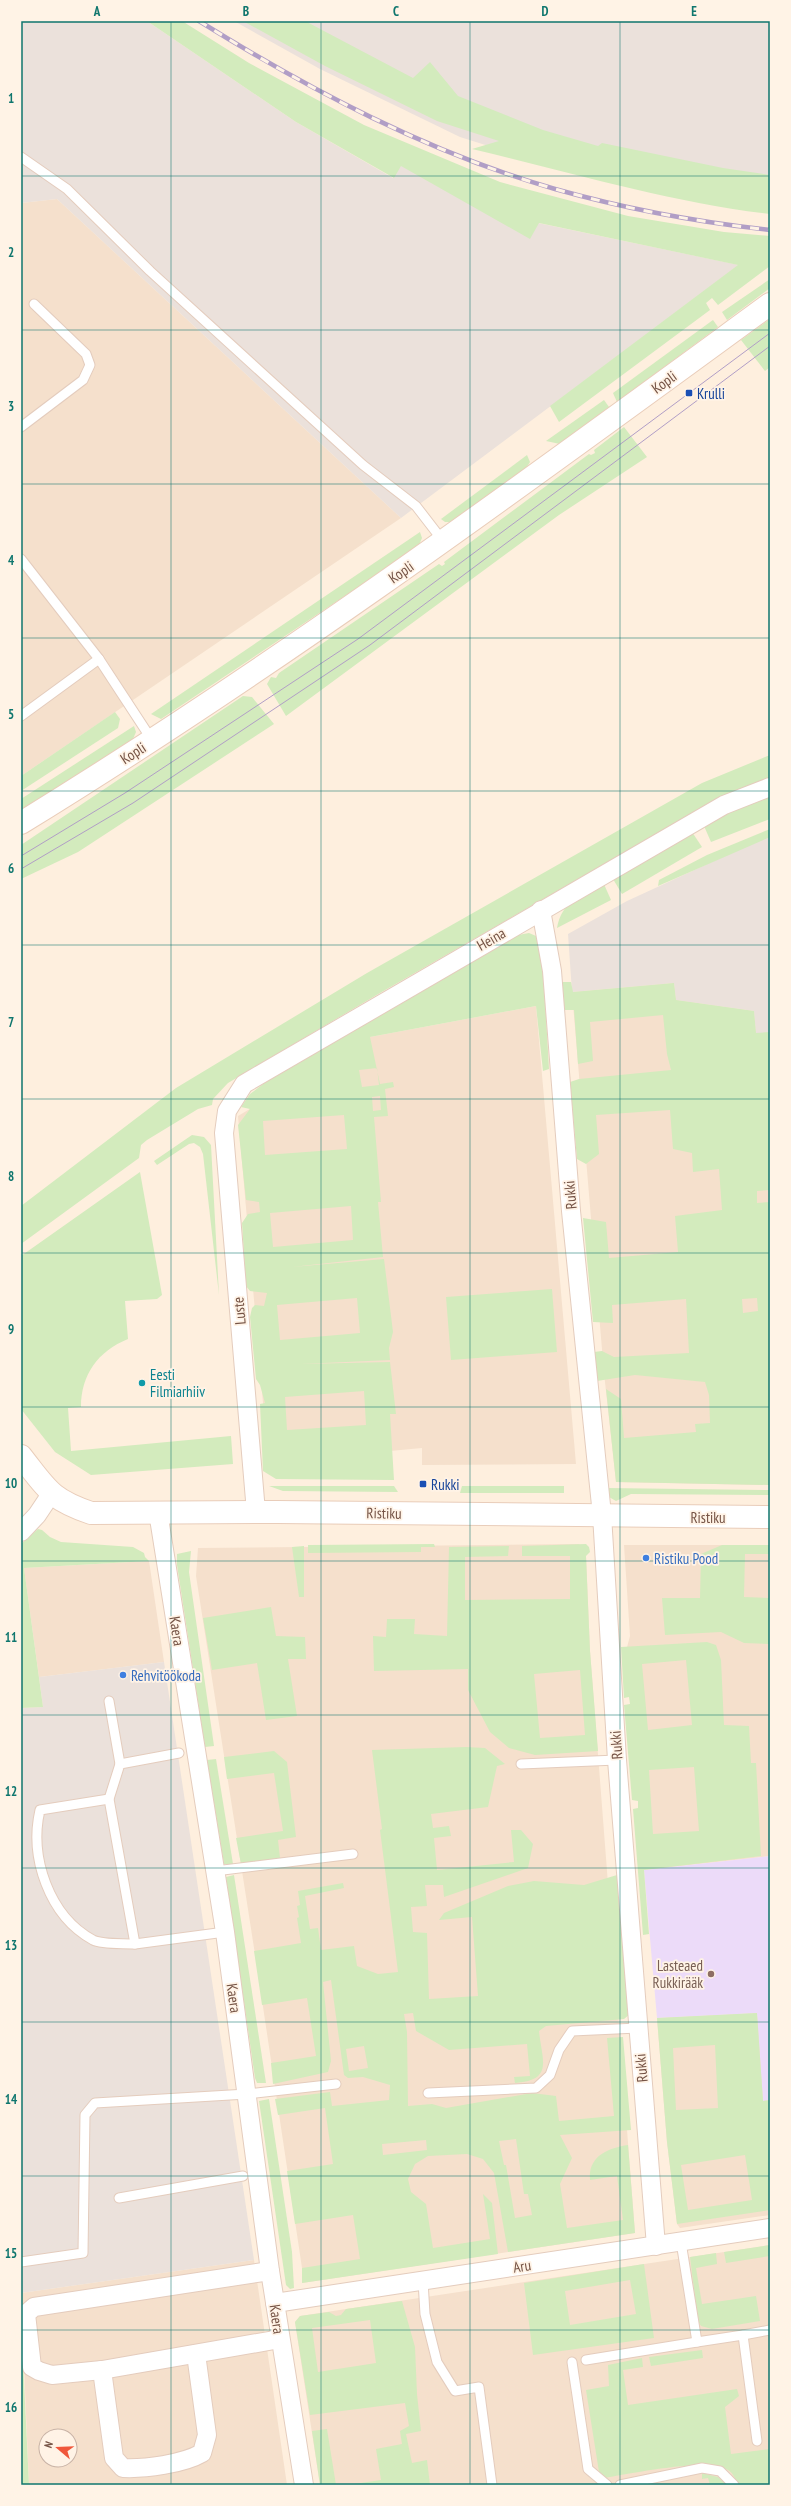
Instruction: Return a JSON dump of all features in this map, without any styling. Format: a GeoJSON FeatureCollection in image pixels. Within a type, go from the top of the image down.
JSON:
{"type":"FeatureCollection","features":[{"type":"Feature","properties":{"kind":"street","name":"Kopli"},"geometry":{"type":"LineString","coordinates":[[21,823],[152,740],[444,542],[770,304]]}},
{"type":"Feature","properties":{"kind":"street","name":"Heina"},"geometry":{"type":"LineString","coordinates":[[227,1111],[244,1084],[724,805],[770,787]]}},
{"type":"Feature","properties":{"kind":"street","name":"Rukki"},"geometry":{"type":"LineString","coordinates":[[541,910],[552,971],[571,1211],[602,1515],[617,1760],[656,2246]]}},
{"type":"Feature","properties":{"kind":"street","name":"Luste"},"geometry":{"type":"LineString","coordinates":[[227,1111],[224,1133],[256,1512]]}},
{"type":"Feature","properties":{"kind":"street","name":"Ristiku"},"geometry":{"type":"LineString","coordinates":[[21,1456],[51,1494],[68,1505],[91,1512],[256,1512],[770,1517]]}},
{"type":"Feature","properties":{"kind":"street"},"geometry":{"type":"LineString","coordinates":[[21,1532],[37,1516],[51,1494]]}},
{"type":"Feature","properties":{"kind":"street","name":"Kaera"},"geometry":{"type":"LineString","coordinates":[[158,1512],[225,1932],[270,2271],[304,2485]]}},
{"type":"Feature","properties":{"kind":"street","name":"Aru"},"geometry":{"type":"LineString","coordinates":[[275,2303],[770,2228]]}},
{"type":"Feature","properties":{"kind":"street"},"geometry":{"type":"LineString","coordinates":[[270,2271],[34,2307],[26,2314],[32,2366],[52,2375],[102,2370],[280,2339]]}},
{"type":"Feature","properties":{"kind":"street"},"geometry":{"type":"LineString","coordinates":[[102,2370],[114,2458],[123,2468],[141,2468],[192,2459],[202,2453],[207,2435],[196,2354]]}},
{"type":"Feature","properties":{"kind":"lane"},"geometry":{"type":"LineString","coordinates":[[21,157],[67,189],[150,271],[362,465],[416,506],[444,542]]}},
{"type":"Feature","properties":{"kind":"lane"},"geometry":{"type":"LineString","coordinates":[[21,427],[83,380],[90,365],[86,354],[34,304]]}},
{"type":"Feature","properties":{"kind":"lane"},"geometry":{"type":"LineString","coordinates":[[21,559],[99,659],[152,740]]}},
{"type":"Feature","properties":{"kind":"lane"},"geometry":{"type":"LineString","coordinates":[[21,716],[99,659]]}},
{"type":"Feature","properties":{"kind":"lane"},"geometry":{"type":"LineString","coordinates":[[109,1701],[120,1764],[109,1799],[135,1944]]}},
{"type":"Feature","properties":{"kind":"lane"},"geometry":{"type":"LineString","coordinates":[[120,1764],[179,1753]]}},
{"type":"Feature","properties":{"kind":"lane"},"geometry":{"type":"LineString","coordinates":[[521,1764],[617,1760]]}},
{"type":"Feature","properties":{"kind":"lane"},"geometry":{"type":"LineString","coordinates":[[109,1799],[40,1810],[36,1829],[42,1877],[68,1921],[94,1941],[135,1944],[225,1932]]}},
{"type":"Feature","properties":{"kind":"lane"},"geometry":{"type":"LineString","coordinates":[[215,1871],[353,1854]]}},
{"type":"Feature","properties":{"kind":"lane"},"geometry":{"type":"LineString","coordinates":[[428,2093],[536,2088],[550,2075],[559,2050],[572,2031],[638,2028]]}},
{"type":"Feature","properties":{"kind":"lane"},"geometry":{"type":"LineString","coordinates":[[21,2262],[83,2253],[85,2115],[95,2103],[247,2094],[336,2084]]}},
{"type":"Feature","properties":{"kind":"lane"},"geometry":{"type":"LineString","coordinates":[[119,2198],[243,2176]]}},
{"type":"Feature","properties":{"kind":"lane"},"geometry":{"type":"LineString","coordinates":[[681,2242],[697,2342]]}},
{"type":"Feature","properties":{"kind":"lane"},"geometry":{"type":"LineString","coordinates":[[423,2281],[425,2314],[437,2362],[455,2391],[479,2387],[492,2485]]}},
{"type":"Feature","properties":{"kind":"lane"},"geometry":{"type":"LineString","coordinates":[[586,2360],[770,2330]]}},
{"type":"Feature","properties":{"kind":"lane"},"geometry":{"type":"LineString","coordinates":[[743,2335],[756,2441]]}},
{"type":"Feature","properties":{"kind":"lane"},"geometry":{"type":"LineString","coordinates":[[572,2362],[588,2469],[607,2485]]}},
{"type":"Feature","properties":{"kind":"lane"},"geometry":{"type":"LineString","coordinates":[[619,2485],[702,2468],[720,2471],[734,2485]]}},
{"type":"Feature","properties":{"kind":"shaded area"},"geometry":{"type":"Polygon","coordinates":[[[21,21],[147,21],[296,122],[393,178],[401,165],[538,223],[739,265],[401,518],[57,199],[21,203],[21,21]]]}},
{"type":"Feature","properties":{"kind":"shaded area"},"geometry":{"type":"Polygon","coordinates":[[[234,21],[770,21],[770,206],[590,178],[460,137],[320,69],[234,21]]]}},
{"type":"Feature","properties":{"kind":"shaded area"},"geometry":{"type":"Polygon","coordinates":[[[57,199],[401,518],[21,776],[21,203],[57,199]]]}},
{"type":"Feature","properties":{"kind":"shaded area"},"geometry":{"type":"Polygon","coordinates":[[[766,837],[770,837],[770,1032],[756,1034],[754,1011],[676,1000],[674,983],[572,992],[568,934],[627,901],[766,837]]]}},
{"type":"Feature","properties":{"kind":"shaded area"},"geometry":{"type":"Polygon","coordinates":[[[674,983],[676,1000],[754,1011],[756,1033],[770,1032],[770,1485],[616,1482],[604,1373],[572,992],[674,983]]]}},
{"type":"Feature","properties":{"kind":"shaded area"},"geometry":{"type":"Polygon","coordinates":[[[536,1006],[576,1464],[422,1465],[422,1448],[390,1451],[267,1449],[238,1116],[370,1037],[536,1006]]]}},
{"type":"Feature","properties":{"kind":"shaded area"},"geometry":{"type":"Polygon","coordinates":[[[579,1544],[586,1556],[590,1651],[635,2233],[302,2283],[302,2268],[259,1980],[196,1576],[198,1548],[579,1544]]]}},
{"type":"Feature","properties":{"kind":"shaded area"},"geometry":{"type":"Polygon","coordinates":[[[624,1545],[770,1545],[770,1856],[644,1870],[626,1651],[630,1636],[624,1545]]]}},
{"type":"Feature","properties":{"kind":"shaded area"},"geometry":{"type":"Polygon","coordinates":[[[149,1561],[164,1662],[39,1677],[24,1568],[149,1561]]]}},
{"type":"Feature","properties":{"kind":"shaded area"},"geometry":{"type":"Polygon","coordinates":[[[164,1662],[254,2260],[21,2293],[21,1708],[43,1707],[39,1677],[164,1662]]]}},
{"type":"Feature","properties":{"kind":"shaded area","name":"Lasteaed Rukkirääk"},"geometry":{"type":"Polygon","coordinates":[[[770,1856],[770,2100],[763,2101],[757,2013],[657,2018],[644,1870],[770,1856]]]}},
{"type":"Feature","properties":{"kind":"shaded area"},"geometry":{"type":"Polygon","coordinates":[[[757,2013],[770,2100],[770,2215],[680,2228],[677,2224],[667,2142],[657,2018],[757,2013]]]}},
{"type":"Feature","properties":{"kind":"shaded area"},"geometry":{"type":"Polygon","coordinates":[[[770,2245],[770,2485],[320,2485],[295,2322],[300,2316],[770,2245]]]}},
{"type":"Feature","properties":{"kind":"shaded area"},"geometry":{"type":"Polygon","coordinates":[[[254,2260],[287,2485],[29,2485],[21,2293],[254,2260]]]}},
{"type":"Feature","properties":{"kind":"green space"},"geometry":{"type":"Polygon","coordinates":[[[147,21],[182,21],[249,63],[364,125],[500,182],[628,216],[724,232],[770,236],[770,266],[718,305],[712,298],[706,303],[710,310],[559,422],[550,406],[738,265],[539,223],[530,239],[401,166],[394,178],[296,122],[147,21]]]}},
{"type":"Feature","properties":{"kind":"green space"},"geometry":{"type":"Polygon","coordinates":[[[243,21],[305,21],[413,78],[430,62],[458,96],[543,130],[598,146],[602,143],[723,168],[770,175],[770,214],[694,202],[620,186],[472,149],[499,141],[437,121],[325,66],[243,21]]]}},
{"type":"Feature","properties":{"kind":"green space"},"geometry":{"type":"Polygon","coordinates":[[[770,279],[770,288],[727,320],[722,312],[770,279]]]}},
{"type":"Feature","properties":{"kind":"green space"},"geometry":{"type":"Polygon","coordinates":[[[770,319],[770,367],[765,371],[741,340],[770,319]]]}},
{"type":"Feature","properties":{"kind":"green space"},"geometry":{"type":"Polygon","coordinates":[[[713,320],[718,327],[617,402],[613,393],[713,320]]]}},
{"type":"Feature","properties":{"kind":"green space"},"geometry":{"type":"Polygon","coordinates":[[[604,400],[609,407],[560,444],[546,441],[604,400]]]}},
{"type":"Feature","properties":{"kind":"green space"},"geometry":{"type":"Polygon","coordinates":[[[624,427],[647,457],[559,515],[286,716],[267,684],[271,677],[276,678],[279,673],[439,564],[442,566],[445,564],[444,562],[589,454],[591,455],[595,453],[594,450],[624,427]]]}},
{"type":"Feature","properties":{"kind":"green space"},"geometry":{"type":"Polygon","coordinates":[[[527,455],[530,462],[525,470],[452,522],[445,522],[441,519],[527,455]]]}},
{"type":"Feature","properties":{"kind":"green space"},"geometry":{"type":"Polygon","coordinates":[[[420,532],[422,538],[418,547],[161,719],[151,714],[420,532]]]}},
{"type":"Feature","properties":{"kind":"green space"},"geometry":{"type":"Polygon","coordinates":[[[243,696],[252,697],[274,724],[78,852],[21,879],[21,845],[243,696]]]}},
{"type":"Feature","properties":{"kind":"green space"},"geometry":{"type":"Polygon","coordinates":[[[115,712],[120,719],[118,728],[21,791],[21,776],[115,712]]]}},
{"type":"Feature","properties":{"kind":"green space"},"geometry":{"type":"Polygon","coordinates":[[[134,726],[136,732],[133,739],[21,811],[21,799],[134,726]]]}},
{"type":"Feature","properties":{"kind":"green space"},"geometry":{"type":"Polygon","coordinates":[[[770,755],[770,779],[712,802],[380,993],[228,1083],[213,1099],[212,1105],[198,1109],[147,1140],[141,1145],[139,1158],[21,1244],[21,1206],[176,1088],[367,973],[702,783],[770,755]]]}},
{"type":"Feature","properties":{"kind":"green space"},"geometry":{"type":"Polygon","coordinates":[[[770,795],[770,819],[711,842],[704,826],[736,808],[770,795]]]}},
{"type":"Feature","properties":{"kind":"green space"},"geometry":{"type":"Polygon","coordinates":[[[770,829],[770,837],[658,886],[659,880],[707,855],[770,829]]]}},
{"type":"Feature","properties":{"kind":"green space"},"geometry":{"type":"Polygon","coordinates":[[[692,832],[702,847],[622,894],[613,879],[692,832]]]}},
{"type":"Feature","properties":{"kind":"green space"},"geometry":{"type":"Polygon","coordinates":[[[603,882],[611,900],[557,928],[563,911],[568,905],[580,895],[603,882]]]}},
{"type":"Feature","properties":{"kind":"green space"},"geometry":{"type":"Polygon","coordinates":[[[529,933],[536,936],[539,941],[546,972],[545,999],[549,1069],[543,1071],[536,1006],[370,1037],[377,1068],[359,1070],[362,1087],[379,1085],[378,1072],[380,1084],[393,1082],[394,1087],[385,1089],[388,1116],[374,1117],[381,1202],[378,1202],[383,1257],[292,1267],[384,1259],[393,1332],[389,1348],[390,1360],[301,1364],[390,1362],[396,1414],[390,1414],[394,1480],[276,1479],[263,1471],[260,1404],[265,1403],[260,1385],[256,1379],[250,1317],[252,1308],[255,1305],[264,1306],[267,1293],[250,1291],[246,1286],[242,1223],[248,1214],[260,1212],[259,1202],[246,1200],[238,1125],[250,1109],[241,1107],[250,1094],[267,1081],[513,936],[529,933]],[[380,1096],[372,1097],[373,1111],[381,1110],[380,1096]],[[344,1115],[263,1121],[265,1155],[347,1149],[344,1115]],[[351,1206],[270,1213],[273,1247],[353,1240],[351,1206]],[[357,1298],[277,1305],[280,1340],[360,1333],[357,1298]],[[364,1391],[285,1397],[287,1430],[366,1425],[364,1391]]]}},
{"type":"Feature","properties":{"kind":"green space"},"geometry":{"type":"Polygon","coordinates":[[[560,982],[571,982],[573,992],[674,983],[676,1000],[754,1011],[756,1033],[770,1032],[770,1190],[757,1191],[757,1203],[770,1202],[770,1485],[616,1482],[606,1389],[621,1399],[624,1438],[696,1432],[695,1424],[710,1423],[709,1395],[705,1382],[635,1375],[597,1381],[594,1352],[602,1351],[614,1357],[689,1353],[686,1299],[612,1305],[613,1323],[593,1322],[583,1218],[606,1222],[609,1258],[678,1252],[675,1216],[722,1210],[719,1169],[693,1172],[692,1153],[673,1149],[670,1110],[596,1115],[599,1154],[586,1164],[577,1159],[570,1082],[579,1079],[671,1070],[667,1054],[663,1015],[590,1022],[593,1061],[578,1064],[574,1010],[562,1010],[560,982]],[[757,1298],[742,1299],[743,1313],[758,1311],[757,1298]]]}},
{"type":"Feature","properties":{"kind":"green space"},"geometry":{"type":"Polygon","coordinates":[[[192,1135],[204,1137],[211,1145],[219,1295],[203,1154],[200,1147],[194,1143],[189,1144],[157,1165],[154,1161],[192,1135]]]}},
{"type":"Feature","properties":{"kind":"green space"},"geometry":{"type":"Polygon","coordinates":[[[140,1172],[162,1295],[157,1299],[125,1301],[128,1339],[117,1344],[100,1357],[93,1366],[84,1385],[81,1407],[68,1408],[71,1451],[231,1436],[233,1464],[91,1475],[55,1452],[21,1409],[21,1256],[140,1172]]]}},
{"type":"Feature","properties":{"kind":"green space"},"geometry":{"type":"Polygon","coordinates":[[[552,1289],[557,1352],[451,1360],[446,1297],[552,1289]]]}},
{"type":"Feature","properties":{"kind":"green space"},"geometry":{"type":"Polygon","coordinates":[[[269,1486],[394,1486],[398,1492],[283,1491],[269,1486]]]}},
{"type":"Feature","properties":{"kind":"green space"},"geometry":{"type":"Polygon","coordinates":[[[462,1486],[564,1486],[564,1493],[460,1493],[462,1486]]]}},
{"type":"Feature","properties":{"kind":"green space"},"geometry":{"type":"Polygon","coordinates":[[[607,1488],[770,1490],[770,1495],[631,1494],[616,1501],[609,1497],[607,1488]]]}},
{"type":"Feature","properties":{"kind":"green space"},"geometry":{"type":"Polygon","coordinates":[[[38,1529],[61,1542],[133,1547],[144,1553],[145,1557],[149,1561],[24,1568],[43,1707],[21,1708],[21,1544],[38,1529]]]}},
{"type":"Feature","properties":{"kind":"green space"},"geometry":{"type":"Polygon","coordinates":[[[434,1544],[435,1547],[421,1547],[421,1552],[308,1553],[308,1545],[434,1544]]]}},
{"type":"Feature","properties":{"kind":"green space"},"geometry":{"type":"Polygon","coordinates":[[[586,1544],[589,1547],[590,1552],[586,1556],[590,1651],[598,1751],[535,1755],[509,1748],[490,1732],[468,1690],[468,1669],[374,1671],[373,1636],[386,1637],[387,1619],[415,1619],[414,1634],[447,1636],[449,1547],[509,1546],[508,1556],[465,1557],[465,1600],[570,1599],[570,1556],[522,1556],[522,1546],[586,1544]],[[580,1670],[534,1674],[540,1738],[585,1735],[580,1670]]]}},
{"type":"Feature","properties":{"kind":"green space"},"geometry":{"type":"Polygon","coordinates":[[[722,1545],[770,1545],[770,1554],[745,1554],[744,1597],[770,1598],[770,1644],[744,1643],[721,1632],[665,1635],[662,1598],[700,1598],[701,1554],[722,1545]]]}},
{"type":"Feature","properties":{"kind":"green space"},"geometry":{"type":"Polygon","coordinates":[[[304,1546],[304,1597],[299,1597],[292,1547],[304,1546]]]}},
{"type":"Feature","properties":{"kind":"green space"},"geometry":{"type":"Polygon","coordinates":[[[191,1551],[189,1572],[214,1746],[205,1747],[177,1565],[177,1554],[191,1551]]]}},
{"type":"Feature","properties":{"kind":"green space"},"geometry":{"type":"Polygon","coordinates":[[[271,1607],[276,1636],[305,1637],[306,1659],[288,1659],[297,1716],[266,1720],[257,1663],[212,1670],[203,1618],[271,1607]]]}},
{"type":"Feature","properties":{"kind":"green space"},"geometry":{"type":"Polygon","coordinates":[[[707,1642],[716,1645],[721,1660],[724,1725],[749,1726],[751,1763],[756,1763],[761,1856],[644,1870],[649,1934],[643,1935],[633,1809],[638,1808],[638,1801],[632,1800],[624,1705],[630,1704],[629,1697],[624,1698],[621,1647],[707,1642]],[[686,1660],[642,1664],[648,1730],[692,1725],[686,1660]],[[694,1767],[649,1770],[653,1834],[699,1831],[694,1767]]]}},
{"type":"Feature","properties":{"kind":"green space"},"geometry":{"type":"Polygon","coordinates":[[[466,1747],[485,1748],[505,1764],[497,1766],[488,1807],[431,1814],[433,1828],[449,1826],[451,1836],[434,1838],[437,1870],[514,1862],[511,1830],[521,1830],[533,1844],[528,1868],[444,1897],[443,1885],[425,1885],[427,1906],[411,1907],[413,1932],[427,1933],[429,1999],[478,1996],[472,1917],[439,1920],[444,1913],[508,1886],[534,1881],[584,1885],[617,1875],[630,2014],[624,2019],[546,2026],[539,2031],[543,2060],[541,2073],[536,2078],[515,2083],[514,2077],[530,2076],[527,2044],[449,2050],[416,2031],[413,2013],[404,2014],[407,2032],[408,2106],[432,2104],[446,2108],[532,2093],[556,2096],[559,2121],[614,2116],[607,2038],[623,2037],[631,2130],[560,2135],[572,2158],[560,2184],[567,2228],[623,2220],[617,2176],[590,2180],[590,2172],[592,2165],[601,2155],[613,2148],[628,2145],[635,2233],[508,2252],[494,2173],[483,2159],[467,2154],[428,2156],[415,2164],[408,2179],[411,2192],[426,2204],[433,2248],[490,2239],[483,2194],[492,2203],[498,2254],[302,2283],[302,2268],[360,2259],[353,2215],[295,2224],[287,2171],[333,2164],[325,2108],[278,2115],[275,2099],[330,2092],[332,2106],[389,2100],[390,2085],[363,2077],[348,2078],[344,2075],[331,1980],[323,1982],[331,2061],[328,2072],[273,2084],[271,2063],[316,2056],[307,1998],[262,2005],[254,1951],[301,1943],[297,1918],[299,1917],[297,1906],[300,1905],[298,1891],[343,1883],[344,1888],[305,1896],[310,1929],[318,1928],[321,1950],[354,1946],[357,1966],[378,1974],[398,1972],[380,1830],[382,1829],[372,1750],[466,1747]],[[364,2046],[346,2049],[349,2071],[368,2068],[364,2046]],[[516,2139],[499,2141],[504,2165],[506,2165],[515,2218],[532,2215],[528,2194],[524,2194],[516,2139]],[[426,2140],[382,2144],[383,2155],[427,2150],[426,2140]]]}},
{"type":"Feature","properties":{"kind":"green space"},"geometry":{"type":"Polygon","coordinates":[[[274,1751],[287,1762],[296,1837],[278,1840],[280,1858],[241,1864],[236,1838],[283,1831],[274,1773],[227,1779],[224,1757],[274,1751]]]}},
{"type":"Feature","properties":{"kind":"green space"},"geometry":{"type":"Polygon","coordinates":[[[216,1759],[233,1864],[224,1864],[207,1760],[216,1759]]]}},
{"type":"Feature","properties":{"kind":"green space"},"geometry":{"type":"Polygon","coordinates":[[[234,1875],[266,2083],[257,2083],[255,2078],[226,1877],[234,1875]]]}},
{"type":"Feature","properties":{"kind":"green space"},"geometry":{"type":"Polygon","coordinates":[[[757,2013],[763,2101],[770,2100],[770,2210],[677,2224],[667,2142],[657,2018],[757,2013]],[[715,2045],[673,2048],[676,2110],[718,2108],[715,2045]],[[745,2155],[681,2165],[688,2210],[752,2200],[745,2155]]]}},
{"type":"Feature","properties":{"kind":"green space"},"geometry":{"type":"Polygon","coordinates":[[[269,2099],[292,2252],[294,2288],[290,2289],[286,2285],[259,2101],[269,2099]]]}},
{"type":"Feature","properties":{"kind":"green space"},"geometry":{"type":"Polygon","coordinates":[[[770,2245],[770,2256],[726,2263],[724,2252],[770,2245]]]}},
{"type":"Feature","properties":{"kind":"green space"},"geometry":{"type":"Polygon","coordinates":[[[716,2253],[717,2264],[696,2268],[702,2304],[756,2296],[760,2321],[712,2329],[701,2326],[698,2321],[690,2257],[716,2253]]]}},
{"type":"Feature","properties":{"kind":"green space"},"geometry":{"type":"Polygon","coordinates":[[[644,2264],[654,2338],[533,2355],[524,2283],[644,2264]],[[630,2280],[565,2291],[570,2325],[636,2314],[630,2280]]]}},
{"type":"Feature","properties":{"kind":"green space"},"geometry":{"type":"Polygon","coordinates":[[[402,2301],[415,2347],[417,2394],[421,2431],[406,2434],[412,2463],[427,2460],[430,2485],[347,2485],[381,2480],[376,2449],[402,2444],[400,2431],[409,2426],[405,2403],[310,2415],[295,2322],[300,2316],[329,2312],[336,2316],[341,2315],[346,2309],[402,2301]],[[370,2320],[312,2328],[318,2372],[376,2363],[370,2320]]]}},
{"type":"Feature","properties":{"kind":"green space"},"geometry":{"type":"Polygon","coordinates":[[[21,2319],[29,2485],[21,2485],[21,2319]]]}},
{"type":"Feature","properties":{"kind":"green space"},"geometry":{"type":"Polygon","coordinates":[[[702,2350],[703,2358],[651,2366],[649,2357],[702,2350]]]}},
{"type":"Feature","properties":{"kind":"green space"},"geometry":{"type":"Polygon","coordinates":[[[642,2358],[643,2367],[623,2370],[628,2405],[737,2389],[739,2396],[725,2407],[731,2454],[770,2449],[770,2485],[737,2485],[734,2476],[728,2470],[717,2466],[703,2465],[649,2470],[603,2478],[599,2472],[586,2390],[609,2386],[608,2365],[642,2358]]]}},
{"type":"Feature","properties":{"kind":"green space"},"geometry":{"type":"Polygon","coordinates":[[[327,2429],[336,2485],[320,2485],[312,2431],[327,2429]]]}},
{"type":"Feature","properties":{"kind":"green space"},"geometry":{"type":"Polygon","coordinates":[[[702,2473],[718,2477],[727,2485],[710,2485],[708,2478],[702,2479],[702,2473]]]}},
{"type":"Feature","properties":{"kind":"tram line"},"geometry":{"type":"LineString","coordinates":[[21,856],[125,793],[358,639],[770,333]]}},
{"type":"Feature","properties":{"kind":"tram line"},"geometry":{"type":"LineString","coordinates":[[21,869],[133,803],[370,645],[770,346]]}},
{"type":"Feature","properties":{"kind":"railway"},"geometry":{"type":"LineString","coordinates":[[199,21],[241,47],[327,95],[371,117],[416,138],[508,174],[555,189],[635,209],[689,219],[770,230]]}},
{"type":"Feature","properties":{"kind":"place","name":"Krulli"},"geometry":{"type":"Point","coordinates":[689,393]}},
{"type":"Feature","properties":{"kind":"place","name":"Eesti Filmiarhiiv"},"geometry":{"type":"Point","coordinates":[142,1383]}},
{"type":"Feature","properties":{"kind":"place","name":"Rukki"},"geometry":{"type":"Point","coordinates":[423,1484]}},
{"type":"Feature","properties":{"kind":"place","name":"Ristiku Pood"},"geometry":{"type":"Point","coordinates":[646,1558]}},
{"type":"Feature","properties":{"kind":"place","name":"Rehvitöökoda"},"geometry":{"type":"Point","coordinates":[123,1675]}},
{"type":"Feature","properties":{"kind":"place","name":"Lasteaed Rukkirääk"},"geometry":{"type":"Point","coordinates":[711,1974]}}]}
